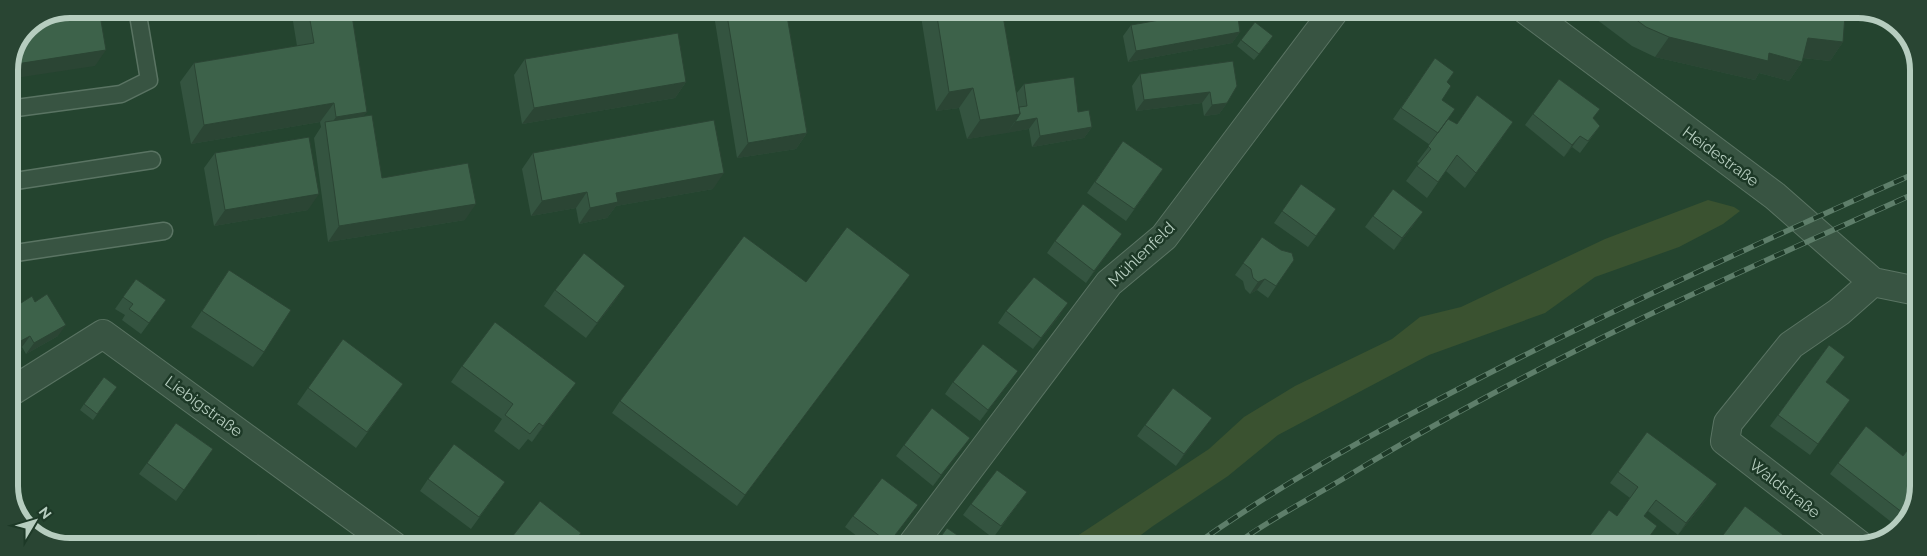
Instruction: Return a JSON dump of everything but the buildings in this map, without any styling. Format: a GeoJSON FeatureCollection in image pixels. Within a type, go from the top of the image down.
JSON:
{"type":"FeatureCollection","features":[{"type":"Feature","properties":{"kind":"street","name":"Mühlenfeld"},"geometry":{"type":"LineString","coordinates":[[917,538],[1109,283],[1164,237],[1329,18]]}},
{"type":"Feature","properties":{"kind":"street","name":"Heidestraße"},"geometry":{"type":"LineString","coordinates":[[1537,18],[1775,196],[1873,282],[1910,289]]}},
{"type":"Feature","properties":{"kind":"street","name":"Waldstraße"},"geometry":{"type":"LineString","coordinates":[[1851,538],[1725,441],[1728,423],[1791,345],[1840,312],[1873,282]]}},
{"type":"Feature","properties":{"kind":"street","name":"Liebigstraße"},"geometry":{"type":"LineString","coordinates":[[18,387],[103,334],[383,538]]}},
{"type":"Feature","properties":{"kind":"lane"},"geometry":{"type":"LineString","coordinates":[[18,108],[121,94],[149,80],[139,18]]}},
{"type":"Feature","properties":{"kind":"lane"},"geometry":{"type":"LineString","coordinates":[[18,181],[152,160]]}},
{"type":"Feature","properties":{"kind":"lane"},"geometry":{"type":"LineString","coordinates":[[18,253],[164,231]]}},
{"type":"Feature","properties":{"kind":"green space"},"geometry":{"type":"Polygon","coordinates":[[[1708,200],[1734,207],[1740,211],[1723,224],[1679,247],[1595,277],[1545,313],[1429,355],[1278,435],[1228,476],[1137,538],[1074,538],[1209,449],[1244,417],[1295,386],[1392,339],[1420,317],[1461,307],[1605,239],[1708,200]]]}},
{"type":"Feature","properties":{"kind":"railway"},"geometry":{"type":"LineString","coordinates":[[1205,538],[1272,494],[1354,445],[1481,378],[1670,285],[1909,176]]}},
{"type":"Feature","properties":{"kind":"railway"},"geometry":{"type":"LineString","coordinates":[[1245,538],[1419,434],[1559,359],[1702,290],[1909,196]]}}]}
